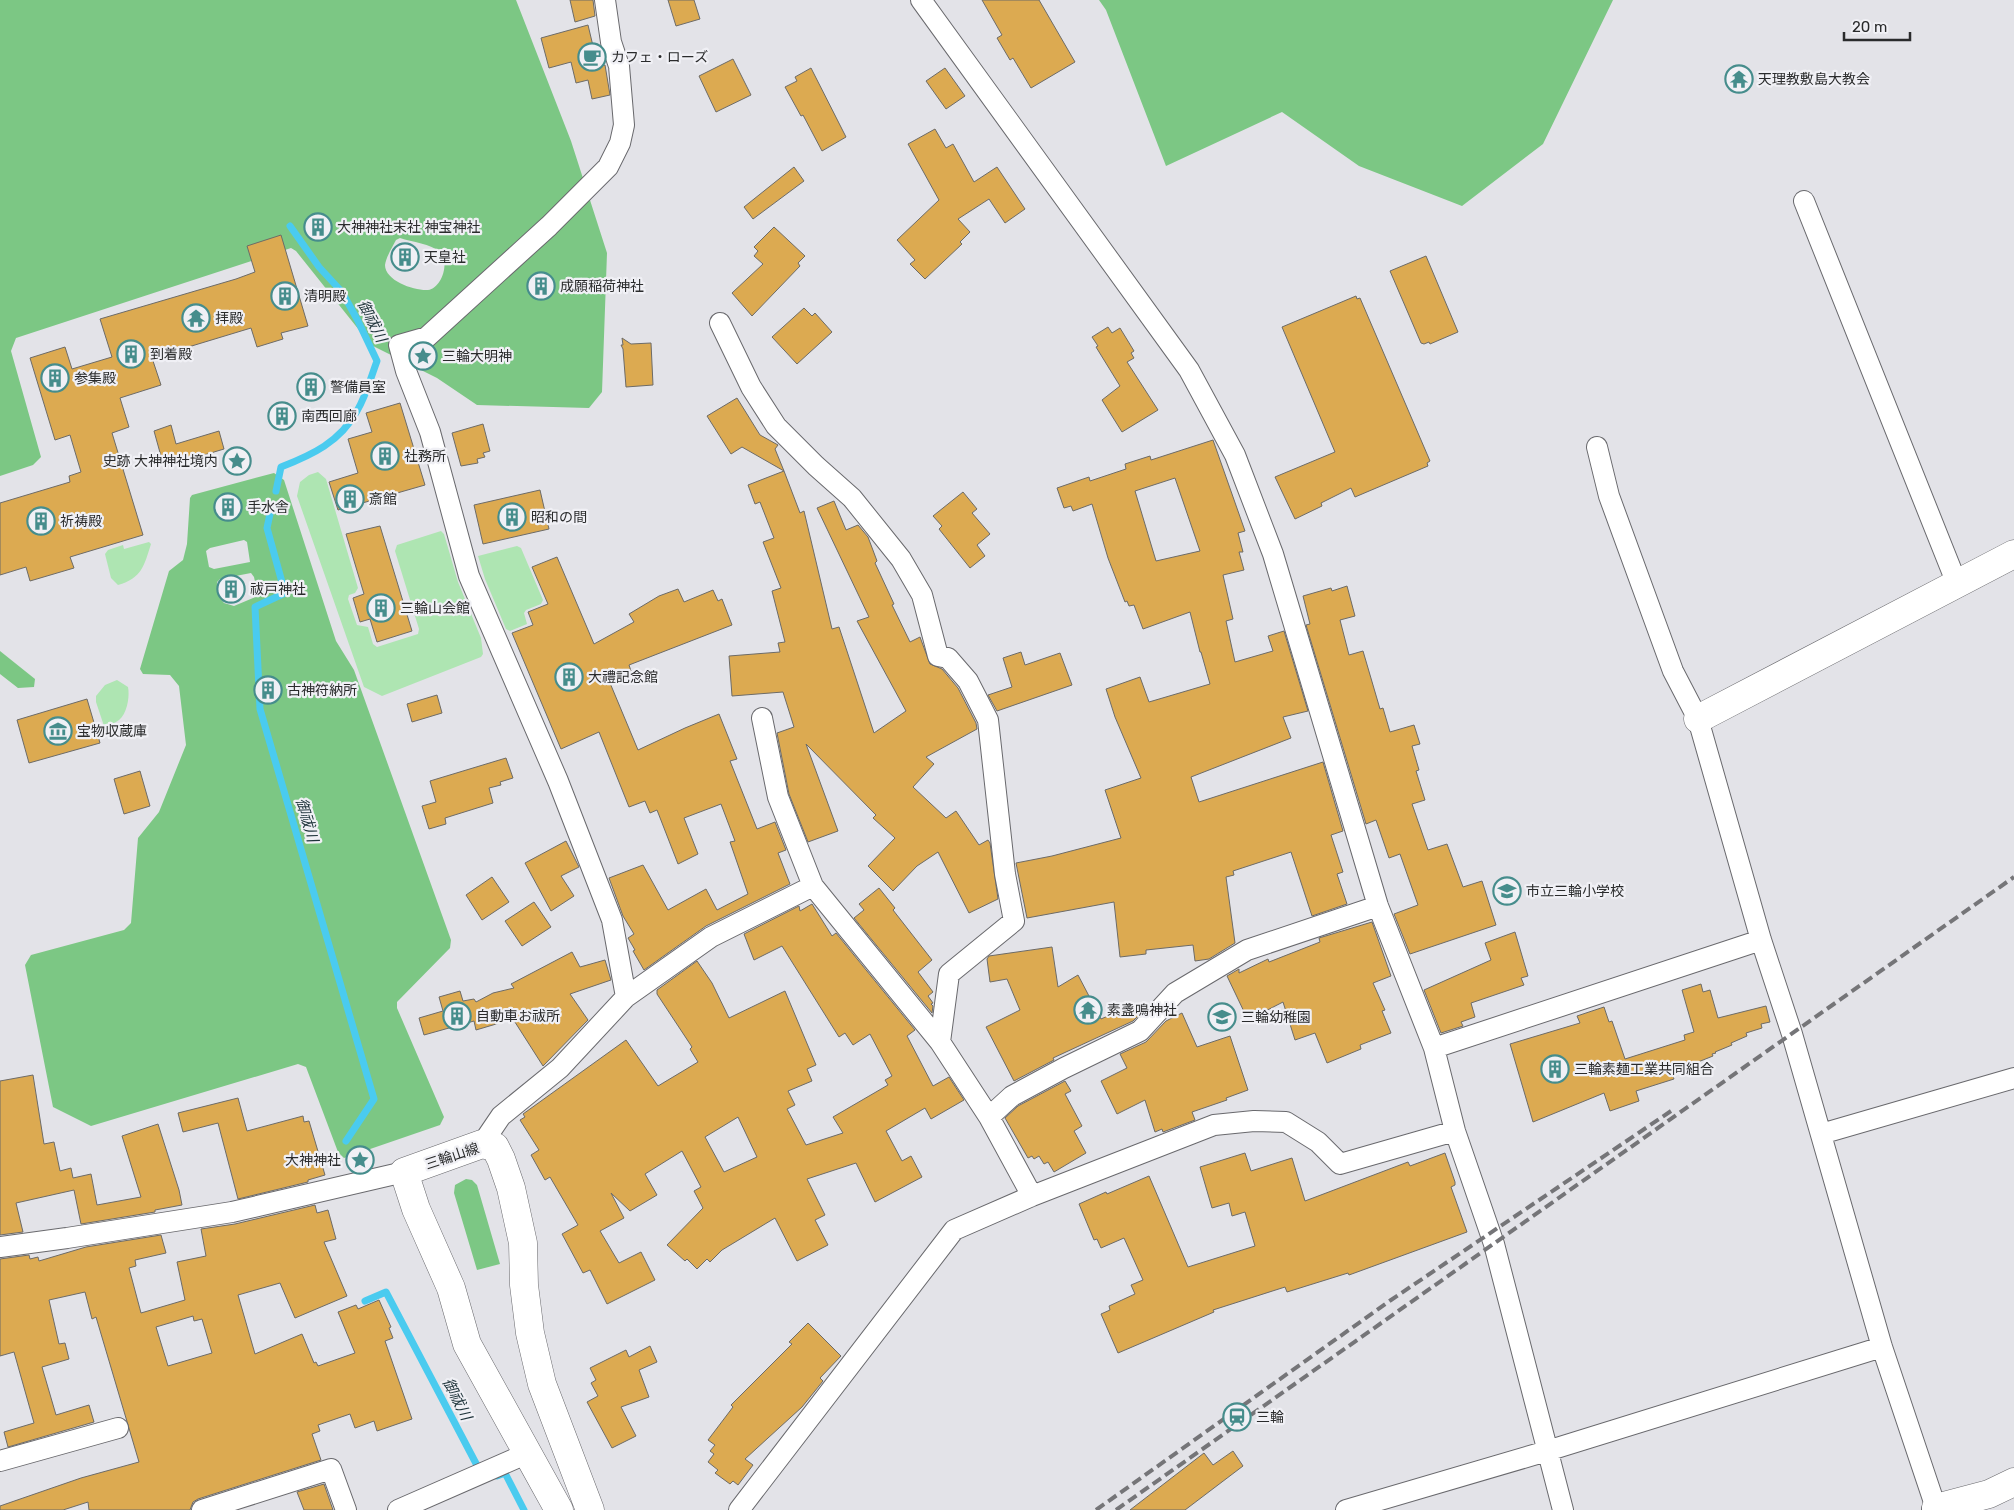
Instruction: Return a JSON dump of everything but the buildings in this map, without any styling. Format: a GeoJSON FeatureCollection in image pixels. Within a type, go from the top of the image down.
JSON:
{"type":"FeatureCollection","features":[{"type":"Feature","properties":{"kind":"main road"},"geometry":{"type":"LineString","coordinates":[[1698,719],[2014,554]]}},
{"type":"Feature","properties":{"kind":"main road","name":"三輪山線"},"geometry":{"type":"LineString","coordinates":[[404,1172],[482,1144],[495,1147],[511,1188],[523,1243],[524,1285],[530,1333],[540,1375],[590,1510]]}},
{"type":"Feature","properties":{"kind":"main road"},"geometry":{"type":"LineString","coordinates":[[404,1172],[416,1209],[451,1288],[467,1344],[559,1510]]}},
{"type":"Feature","properties":{"kind":"main road"},"geometry":{"type":"LineString","coordinates":[[1935,1509],[1989,1494],[2014,1482]]}},
{"type":"Feature","properties":{"kind":"street"},"geometry":{"type":"LineString","coordinates":[[605,0],[611,42],[619,66],[624,125],[620,143],[608,167],[550,226],[427,338],[399,345],[406,371],[430,432],[469,576],[558,781],[612,920],[626,997]]}},
{"type":"Feature","properties":{"kind":"street"},"geometry":{"type":"LineString","coordinates":[[921,0],[1189,370],[1235,455],[1273,554],[1378,906],[1434,1048],[1455,1131],[1494,1244],[1563,1510]]}},
{"type":"Feature","properties":{"kind":"street"},"geometry":{"type":"LineString","coordinates":[[1804,201],[1957,584]]}},
{"type":"Feature","properties":{"kind":"street"},"geometry":{"type":"LineString","coordinates":[[720,323],[751,387],[776,426],[816,466],[852,498],[901,559],[922,595],[938,656],[948,658],[968,681],[988,720],[1005,874],[1014,921],[949,974],[940,1042]]}},
{"type":"Feature","properties":{"kind":"street"},"geometry":{"type":"LineString","coordinates":[[1597,446],[1609,496],[1673,671],[1698,719],[1762,940],[1792,1034],[1882,1347],[1935,1509]]}},
{"type":"Feature","properties":{"kind":"street"},"geometry":{"type":"LineString","coordinates":[[762,718],[778,797],[813,886],[940,1042],[989,1117],[1032,1196]]}},
{"type":"Feature","properties":{"kind":"street"},"geometry":{"type":"LineString","coordinates":[[482,1144],[501,1116],[560,1068],[626,997],[711,937],[813,886]]}},
{"type":"Feature","properties":{"kind":"street"},"geometry":{"type":"LineString","coordinates":[[989,1117],[1012,1096],[1064,1068],[1140,1032],[1175,993],[1247,950],[1378,906]]}},
{"type":"Feature","properties":{"kind":"street"},"geometry":{"type":"LineString","coordinates":[[1434,1048],[1762,940]]}},
{"type":"Feature","properties":{"kind":"street"},"geometry":{"type":"LineString","coordinates":[[1821,1134],[2014,1078]]}},
{"type":"Feature","properties":{"kind":"street"},"geometry":{"type":"LineString","coordinates":[[739,1510],[954,1230],[1032,1196],[1214,1125],[1286,1122],[1318,1142],[1340,1164],[1455,1131]]}},
{"type":"Feature","properties":{"kind":"street"},"geometry":{"type":"LineString","coordinates":[[0,1247],[232,1212],[404,1172]]}},
{"type":"Feature","properties":{"kind":"street"},"geometry":{"type":"LineString","coordinates":[[1346,1510],[1547,1451],[1882,1347]]}},
{"type":"Feature","properties":{"kind":"street"},"geometry":{"type":"LineString","coordinates":[[0,1461],[118,1428]]}},
{"type":"Feature","properties":{"kind":"street"},"geometry":{"type":"LineString","coordinates":[[398,1510],[528,1453]]}},
{"type":"Feature","properties":{"kind":"street"},"geometry":{"type":"LineString","coordinates":[[202,1510],[331,1469],[346,1510]]}},
{"type":"Feature","properties":{"kind":"green space"},"geometry":{"type":"Polygon","coordinates":[[[0,0],[516,0],[571,141],[607,253],[602,392],[589,408],[477,405],[437,378],[371,345],[296,251],[291,248],[16,338],[11,351],[41,457],[33,465],[0,476],[0,0]],[[400,238],[396,240],[388,255],[385,265],[386,271],[395,280],[409,287],[422,290],[433,288],[441,280],[443,274],[443,256],[432,247],[400,238]]]}},
{"type":"Feature","properties":{"kind":"green space"},"geometry":{"type":"Polygon","coordinates":[[[1099,0],[1613,0],[1543,144],[1462,206],[1359,166],[1282,112],[1166,166],[1106,10],[1099,0]]]}},
{"type":"Feature","properties":{"kind":"green space"},"geometry":{"type":"Polygon","coordinates":[[[318,472],[326,479],[358,588],[355,593],[349,595],[348,599],[357,625],[368,627],[373,644],[377,647],[418,634],[419,629],[395,551],[397,545],[441,531],[444,534],[458,582],[481,638],[483,654],[481,657],[382,696],[364,687],[297,496],[300,482],[309,475],[318,472]]]}},
{"type":"Feature","properties":{"kind":"green space"},"geometry":{"type":"Polygon","coordinates":[[[274,473],[284,480],[336,641],[354,670],[451,940],[450,948],[397,1002],[397,1008],[444,1117],[440,1125],[344,1158],[338,1152],[306,1067],[298,1064],[91,1126],[53,1107],[25,965],[31,955],[124,930],[131,923],[138,838],[159,812],[186,745],[179,686],[170,675],[143,674],[140,669],[169,571],[183,560],[187,544],[190,498],[192,495],[274,473]],[[244,540],[210,548],[206,551],[209,567],[214,569],[250,562],[247,542],[244,540]],[[251,573],[220,579],[217,582],[220,598],[224,603],[234,606],[258,596],[254,577],[251,573]]]}},
{"type":"Feature","properties":{"kind":"green space"},"geometry":{"type":"Polygon","coordinates":[[[149,542],[151,544],[141,570],[132,579],[118,585],[111,578],[105,554],[108,550],[123,545],[124,549],[149,542]]]}},
{"type":"Feature","properties":{"kind":"green space"},"geometry":{"type":"Polygon","coordinates":[[[517,546],[521,548],[543,600],[541,604],[526,610],[524,613],[527,624],[510,631],[506,629],[485,579],[478,556],[517,546]]]}},
{"type":"Feature","properties":{"kind":"green space"},"geometry":{"type":"Polygon","coordinates":[[[0,651],[35,679],[34,687],[18,688],[0,674],[0,651]]]}},
{"type":"Feature","properties":{"kind":"green space"},"geometry":{"type":"Polygon","coordinates":[[[117,680],[128,687],[127,706],[120,719],[115,723],[104,726],[96,702],[96,696],[105,685],[117,680]]]}},
{"type":"Feature","properties":{"kind":"green space"},"geometry":{"type":"Polygon","coordinates":[[[466,1179],[472,1180],[477,1185],[500,1264],[477,1270],[454,1193],[455,1185],[466,1179]]]}},
{"type":"Feature","properties":{"kind":"waterway","name":"御祓川"},"geometry":{"type":"LineString","coordinates":[[276,491],[281,467],[304,458],[324,446],[334,439],[350,422],[363,399],[377,361],[342,292],[319,267],[290,226]]}},
{"type":"Feature","properties":{"kind":"waterway","name":"御祓川"},"geometry":{"type":"LineString","coordinates":[[270,514],[267,528],[285,593],[255,607],[260,709],[374,1099],[346,1141]]}},
{"type":"Feature","properties":{"kind":"waterway","name":"御祓川"},"geometry":{"type":"LineString","coordinates":[[365,1301],[386,1292],[481,1473]]}},
{"type":"Feature","properties":{"kind":"waterway","name":"御祓川"},"geometry":{"type":"LineString","coordinates":[[497,1476],[505,1473],[524,1510]]}},
{"type":"Feature","properties":{"kind":"railway"},"geometry":{"type":"LineString","coordinates":[[1116,1510],[2014,877]]}},
{"type":"Feature","properties":{"kind":"railway"},"geometry":{"type":"LineString","coordinates":[[1096,1510],[1391,1300],[1671,1111]]}},
{"type":"Feature","properties":{"kind":"place","name":"カフェ・ローズ"},"geometry":{"type":"Point","coordinates":[592,57]}},
{"type":"Feature","properties":{"kind":"place","name":"天理教敷島大教会"},"geometry":{"type":"Point","coordinates":[1739,79]}},
{"type":"Feature","properties":{"kind":"place","name":"大神神社末社 神宝神社"},"geometry":{"type":"Point","coordinates":[318,227]}},
{"type":"Feature","properties":{"kind":"place","name":"天皇社"},"geometry":{"type":"Point","coordinates":[405,257]}},
{"type":"Feature","properties":{"kind":"place","name":"成願稲荷神社"},"geometry":{"type":"Point","coordinates":[541,286]}},
{"type":"Feature","properties":{"kind":"place","name":"清明殿"},"geometry":{"type":"Point","coordinates":[285,296]}},
{"type":"Feature","properties":{"kind":"place","name":"拝殿"},"geometry":{"type":"Point","coordinates":[196,318]}},
{"type":"Feature","properties":{"kind":"place","name":"到着殿"},"geometry":{"type":"Point","coordinates":[131,354]}},
{"type":"Feature","properties":{"kind":"place","name":"三輪大明神"},"geometry":{"type":"Point","coordinates":[423,356]}},
{"type":"Feature","properties":{"kind":"place","name":"参集殿"},"geometry":{"type":"Point","coordinates":[55,378]}},
{"type":"Feature","properties":{"kind":"place","name":"警備員室"},"geometry":{"type":"Point","coordinates":[311,387]}},
{"type":"Feature","properties":{"kind":"place","name":"南西回廊"},"geometry":{"type":"Point","coordinates":[282,416]}},
{"type":"Feature","properties":{"kind":"place","name":"社務所"},"geometry":{"type":"Point","coordinates":[385,456]}},
{"type":"Feature","properties":{"kind":"place","name":"史跡 大神神社境内"},"geometry":{"type":"Point","coordinates":[237,461]}},
{"type":"Feature","properties":{"kind":"place","name":"斎館"},"geometry":{"type":"Point","coordinates":[350,499]}},
{"type":"Feature","properties":{"kind":"place","name":"手水舎"},"geometry":{"type":"Point","coordinates":[228,507]}},
{"type":"Feature","properties":{"kind":"place","name":"昭和の間"},"geometry":{"type":"Point","coordinates":[512,517]}},
{"type":"Feature","properties":{"kind":"place","name":"祈祷殿"},"geometry":{"type":"Point","coordinates":[41,521]}},
{"type":"Feature","properties":{"kind":"place","name":"祓戸神社"},"geometry":{"type":"Point","coordinates":[231,589]}},
{"type":"Feature","properties":{"kind":"place","name":"三輪山会館"},"geometry":{"type":"Point","coordinates":[381,608]}},
{"type":"Feature","properties":{"kind":"place","name":"大禮記念館"},"geometry":{"type":"Point","coordinates":[569,677]}},
{"type":"Feature","properties":{"kind":"place","name":"古神符納所"},"geometry":{"type":"Point","coordinates":[268,690]}},
{"type":"Feature","properties":{"kind":"place","name":"宝物収蔵庫"},"geometry":{"type":"Point","coordinates":[58,731]}},
{"type":"Feature","properties":{"kind":"place","name":"市立三輪小学校"},"geometry":{"type":"Point","coordinates":[1507,891]}},
{"type":"Feature","properties":{"kind":"place","name":"素盞鳴神社"},"geometry":{"type":"Point","coordinates":[1088,1010]}},
{"type":"Feature","properties":{"kind":"place","name":"自動車お祓所"},"geometry":{"type":"Point","coordinates":[457,1016]}},
{"type":"Feature","properties":{"kind":"place","name":"三輪幼稚園"},"geometry":{"type":"Point","coordinates":[1222,1017]}},
{"type":"Feature","properties":{"kind":"place","name":"三輪素麺工業共同組合"},"geometry":{"type":"Point","coordinates":[1555,1069]}},
{"type":"Feature","properties":{"kind":"place","name":"大神神社"},"geometry":{"type":"Point","coordinates":[360,1160]}},
{"type":"Feature","properties":{"kind":"place","name":"三輪"},"geometry":{"type":"Point","coordinates":[1237,1417]}}]}
